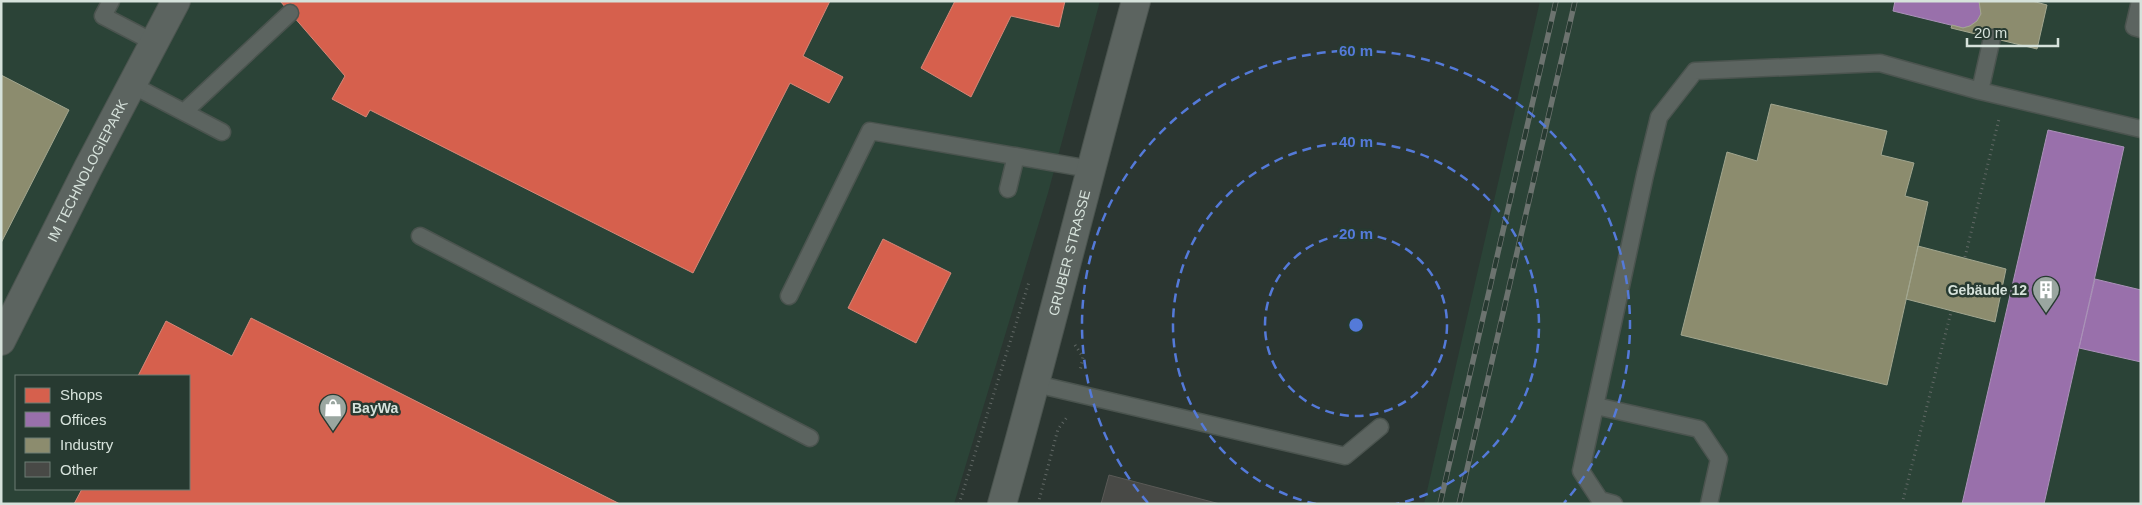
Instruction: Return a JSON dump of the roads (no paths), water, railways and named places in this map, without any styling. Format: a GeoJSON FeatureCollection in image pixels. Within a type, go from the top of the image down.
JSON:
{"type":"FeatureCollection","features":[{"type":"Feature","properties":{"kind":"street","name":"IM TECHNOLOGIEPARK"},"geometry":{"type":"LineString","coordinates":[[1,341],[176,1]]}},
{"type":"Feature","properties":{"kind":"street","name":"GRUBER STRASSE"},"geometry":{"type":"LineString","coordinates":[[1002,504],[1036,384],[1090,169],[1136,1]]}},
{"type":"Feature","properties":{"kind":"lane"},"geometry":{"type":"LineString","coordinates":[[111,1],[103,16],[155,43]]}},
{"type":"Feature","properties":{"kind":"lane"},"geometry":{"type":"LineString","coordinates":[[2140,1],[2134,27],[2141,29]]}},
{"type":"Feature","properties":{"kind":"lane"},"geometry":{"type":"LineString","coordinates":[[184,112],[290,13]]}},
{"type":"Feature","properties":{"kind":"lane"},"geometry":{"type":"LineString","coordinates":[[1980,91],[1992,38]]}},
{"type":"Feature","properties":{"kind":"lane"},"geometry":{"type":"LineString","coordinates":[[1614,504],[1600,500],[1582,471],[1659,117],[1695,71],[1880,64],[1980,91],[2141,129]]}},
{"type":"Feature","properties":{"kind":"lane"},"geometry":{"type":"LineString","coordinates":[[132,85],[222,132]]}},
{"type":"Feature","properties":{"kind":"lane"},"geometry":{"type":"LineString","coordinates":[[788,296],[870,130],[1090,169]]}},
{"type":"Feature","properties":{"kind":"lane"},"geometry":{"type":"LineString","coordinates":[[1008,189],[1016,156]]}},
{"type":"Feature","properties":{"kind":"lane"},"geometry":{"type":"LineString","coordinates":[[420,236],[810,438]]}},
{"type":"Feature","properties":{"kind":"lane"},"geometry":{"type":"LineString","coordinates":[[1036,384],[1345,456],[1380,427]]}},
{"type":"Feature","properties":{"kind":"lane"},"geometry":{"type":"LineString","coordinates":[[1596,406],[1699,429],[1719,459],[1709,504]]}},
{"type":"Feature","properties":{"kind":"railway"},"geometry":{"type":"LineString","coordinates":[[1440,504],[1556,1]]}},
{"type":"Feature","properties":{"kind":"railway"},"geometry":{"type":"LineString","coordinates":[[1459,504],[1575,1]]}},
{"type":"Feature","properties":{"kind":"place","name":"Gebäude 12"},"geometry":{"type":"Point","coordinates":[2046,314]}},
{"type":"Feature","properties":{"kind":"place","name":"BayWa"},"geometry":{"type":"Point","coordinates":[333,432]}}]}
